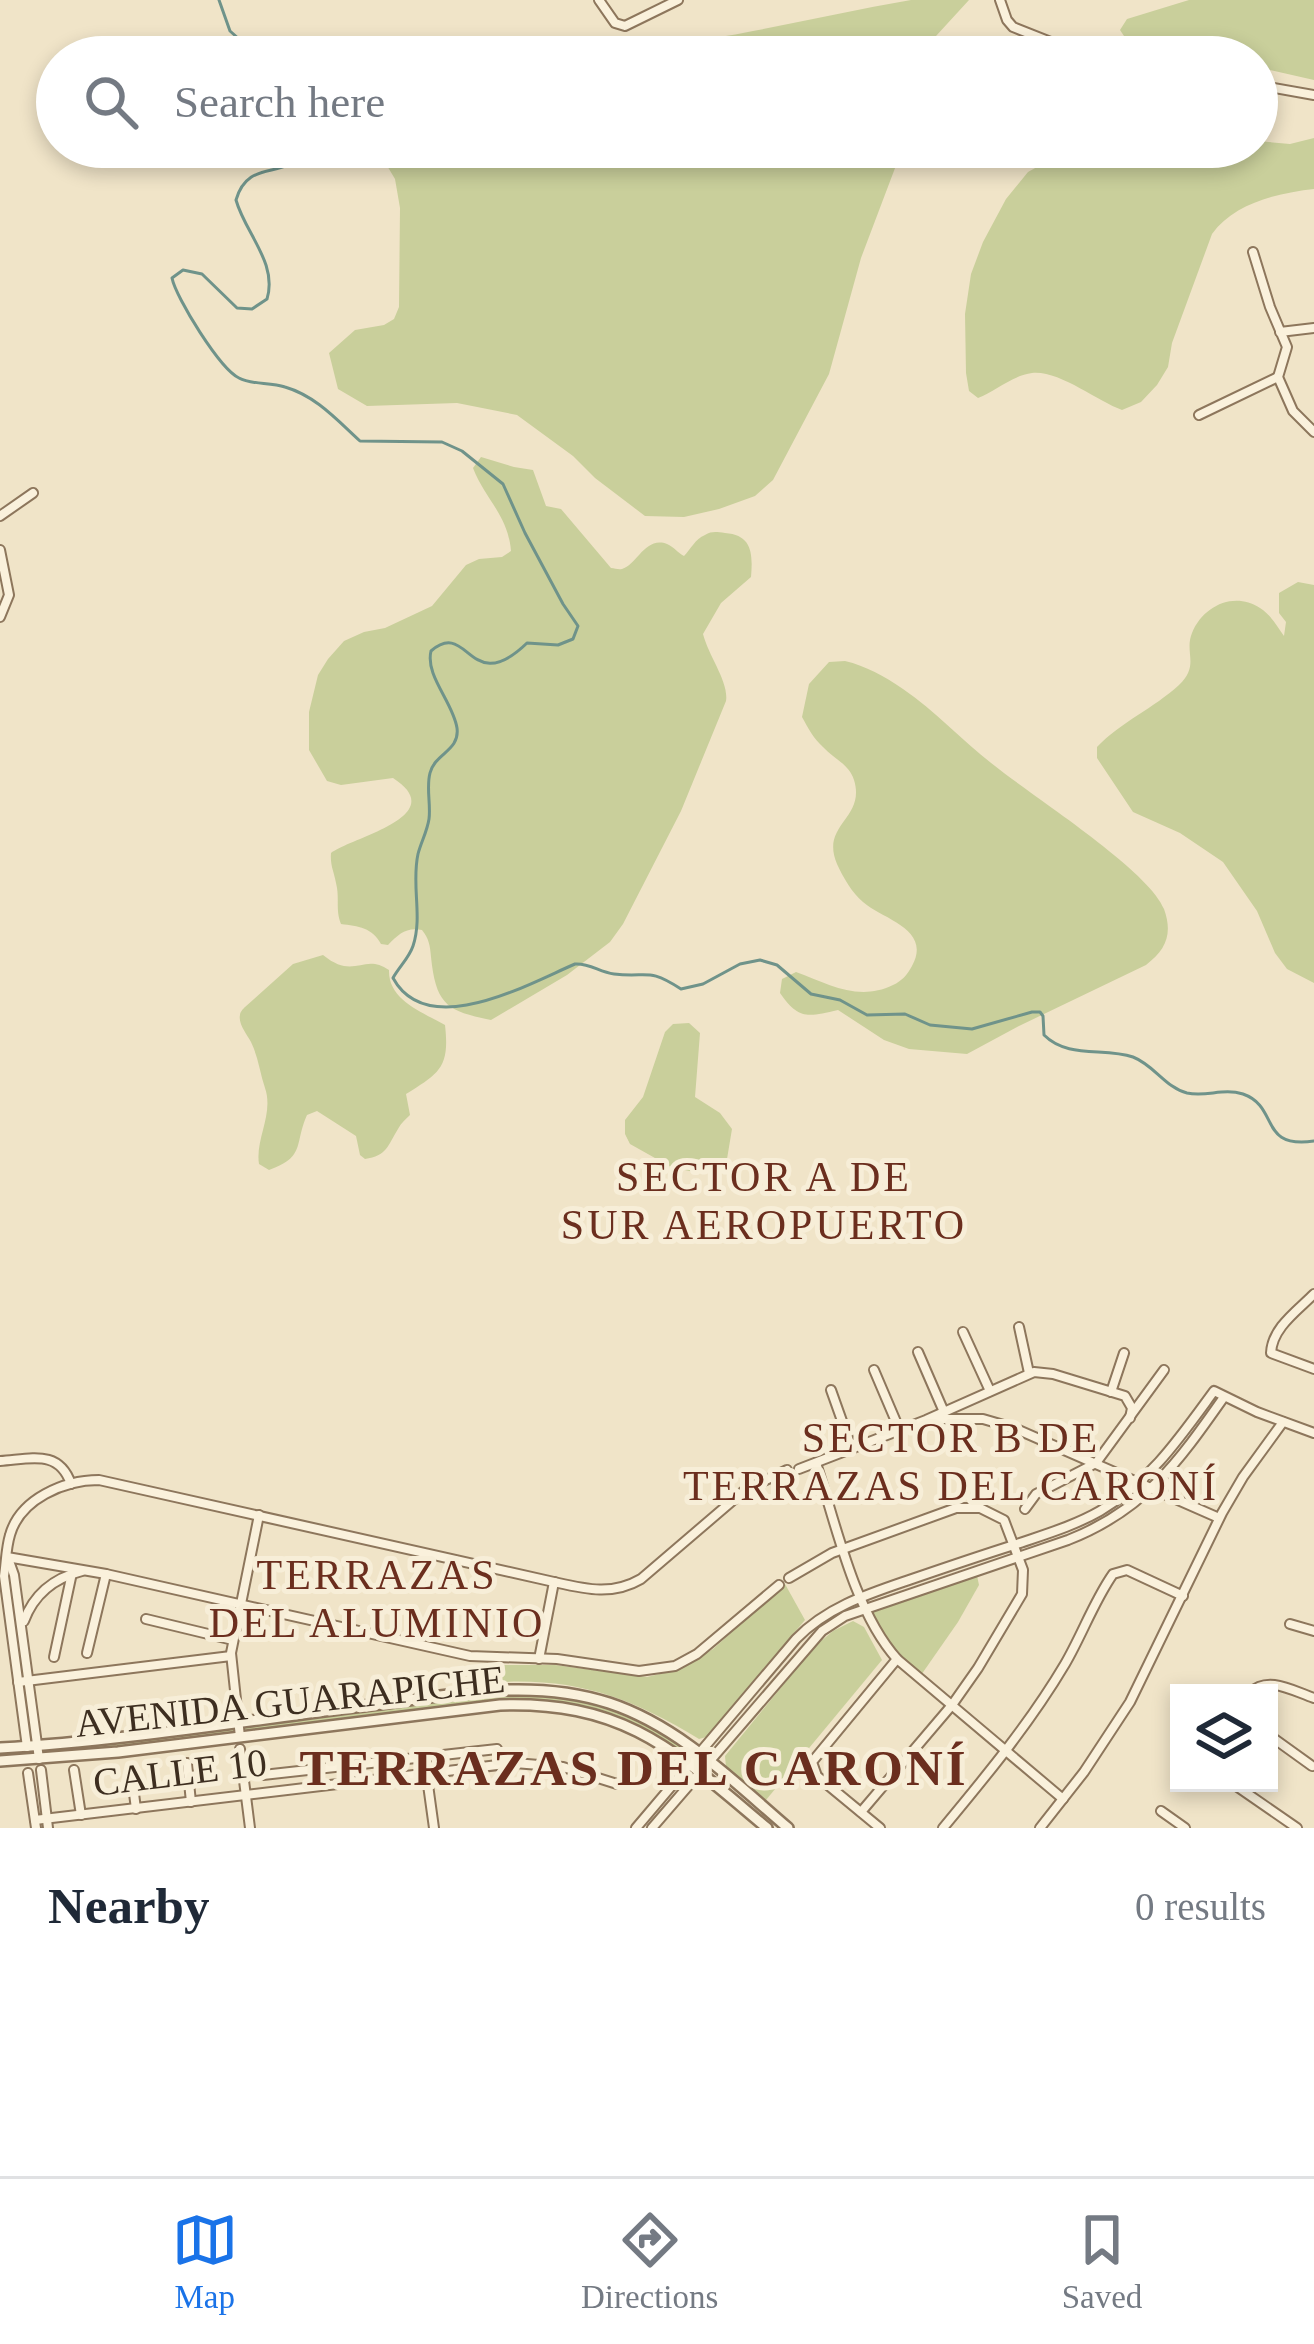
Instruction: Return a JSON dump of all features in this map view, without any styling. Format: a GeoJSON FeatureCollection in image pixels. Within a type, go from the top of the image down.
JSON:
{"type":"FeatureCollection","features":[{"type":"Feature","properties":{"kind":"street"},"geometry":{"type":"LineString","coordinates":[[599,0],[611,19],[625,26],[678,0]]}},
{"type":"Feature","properties":{"kind":"street"},"geometry":{"type":"LineString","coordinates":[[1000,0],[1013,27],[1036,36]]}},
{"type":"Feature","properties":{"kind":"street"},"geometry":{"type":"LineString","coordinates":[[1278,89],[1314,95]]}},
{"type":"Feature","properties":{"kind":"street"},"geometry":{"type":"LineString","coordinates":[[1253,252],[1287,347],[1278,376],[1293,411],[1314,432]]}},
{"type":"Feature","properties":{"kind":"street"},"geometry":{"type":"LineString","coordinates":[[1280,332],[1314,328]]}},
{"type":"Feature","properties":{"kind":"street"},"geometry":{"type":"LineString","coordinates":[[1199,416],[1278,376]]}},
{"type":"Feature","properties":{"kind":"street"},"geometry":{"type":"LineString","coordinates":[[0,516],[33,493]]}},
{"type":"Feature","properties":{"kind":"street"},"geometry":{"type":"LineString","coordinates":[[0,550],[9,596],[0,616]]}},
{"type":"Feature","properties":{"kind":"street"},"geometry":{"type":"LineString","coordinates":[[1314,1294],[1277,1332],[1271,1353],[1314,1370]]}},
{"type":"Feature","properties":{"kind":"street"},"geometry":{"type":"LineString","coordinates":[[1019,1327],[1029,1373]]}},
{"type":"Feature","properties":{"kind":"street"},"geometry":{"type":"LineString","coordinates":[[963,1332],[990,1390]]}},
{"type":"Feature","properties":{"kind":"street"},"geometry":{"type":"LineString","coordinates":[[918,1352],[944,1412]]}},
{"type":"Feature","properties":{"kind":"street"},"geometry":{"type":"LineString","coordinates":[[1111,1392],[1124,1353]]}},
{"type":"Feature","properties":{"kind":"street"},"geometry":{"type":"LineString","coordinates":[[874,1370],[900,1431]]}},
{"type":"Feature","properties":{"kind":"street"},"geometry":{"type":"LineString","coordinates":[[1025,1509],[1041,1491],[1096,1463],[1164,1370]]}},
{"type":"Feature","properties":{"kind":"street"},"geometry":{"type":"LineString","coordinates":[[799,1469],[900,1431],[1029,1373],[1053,1374],[1129,1399],[1130,1418]]}},
{"type":"Feature","properties":{"kind":"street"},"geometry":{"type":"LineString","coordinates":[[831,1390],[852,1449]]}},
{"type":"Feature","properties":{"kind":"street"},"geometry":{"type":"LineString","coordinates":[[704,1758],[805,1630],[830,1611],[1090,1516],[1138,1484],[1168,1453],[1214,1391],[1314,1433]]}},
{"type":"Feature","properties":{"kind":"street"},"geometry":{"type":"LineString","coordinates":[[636,1828],[814,1637],[845,1616],[1089,1531],[1152,1489],[1224,1397]]}},
{"type":"Feature","properties":{"kind":"street"},"geometry":{"type":"LineString","coordinates":[[926,1420],[997,1422],[1220,1518]]}},
{"type":"Feature","properties":{"kind":"street"},"geometry":{"type":"LineString","coordinates":[[1040,1828],[1130,1702],[1220,1518],[1282,1422]]}},
{"type":"Feature","properties":{"kind":"street"},"geometry":{"type":"LineString","coordinates":[[0,1461],[54,1460],[64,1467],[71,1484]]}},
{"type":"Feature","properties":{"kind":"street"},"geometry":{"type":"LineString","coordinates":[[816,1463],[877,1634],[897,1659],[1063,1799]]}},
{"type":"Feature","properties":{"kind":"street"},"geometry":{"type":"LineString","coordinates":[[24,1682],[16,1662],[2,1575],[12,1520],[37,1500],[71,1484],[99,1480],[605,1591],[633,1584],[746,1490],[787,1470]]}},
{"type":"Feature","properties":{"kind":"street"},"geometry":{"type":"LineString","coordinates":[[789,1578],[819,1558],[942,1512],[971,1506],[1000,1516],[1016,1544],[1024,1578],[1022,1594],[952,1705],[861,1812]]}},
{"type":"Feature","properties":{"kind":"street"},"geometry":{"type":"LineString","coordinates":[[250,1828],[231,1657],[259,1515]]}},
{"type":"Feature","properties":{"kind":"street"},"geometry":{"type":"LineString","coordinates":[[7,1557],[106,1574],[459,1654],[571,1660],[639,1671],[675,1666],[705,1648],[779,1585]]}},
{"type":"Feature","properties":{"kind":"street"},"geometry":{"type":"LineString","coordinates":[[7,1557],[14,1575],[11,1628],[48,1823]]}},
{"type":"Feature","properties":{"kind":"street"},"geometry":{"type":"LineString","coordinates":[[11,1628],[56,1580],[86,1570]]}},
{"type":"Feature","properties":{"kind":"street"},"geometry":{"type":"LineString","coordinates":[[943,1828],[1007,1751],[1064,1665],[1113,1574],[1127,1570],[1183,1596]]}},
{"type":"Feature","properties":{"kind":"street"},"geometry":{"type":"LineString","coordinates":[[54,1657],[72,1573]]}},
{"type":"Feature","properties":{"kind":"street"},"geometry":{"type":"LineString","coordinates":[[87,1653],[106,1574]]}},
{"type":"Feature","properties":{"kind":"street"},"geometry":{"type":"LineString","coordinates":[[539,1659],[554,1582]]}},
{"type":"Feature","properties":{"kind":"street"},"geometry":{"type":"LineString","coordinates":[[146,1618],[232,1640]]}},
{"type":"Feature","properties":{"kind":"street"},"geometry":{"type":"LineString","coordinates":[[1290,1624],[1314,1631]]}},
{"type":"Feature","properties":{"kind":"street"},"geometry":{"type":"LineString","coordinates":[[24,1682],[231,1657]]}},
{"type":"Feature","properties":{"kind":"street"},"geometry":{"type":"LineString","coordinates":[[880,1828],[817,1776],[812,1762],[897,1659]]}},
{"type":"Feature","properties":{"kind":"street"},"geometry":{"type":"LineString","coordinates":[[1,1660],[16,1662]]}},
{"type":"Feature","properties":{"kind":"street"},"geometry":{"type":"LineString","coordinates":[[1278,1687],[1314,1698]]}},
{"type":"Feature","properties":{"kind":"street","name":"AVENIDA GUARAPICHE"},"geometry":{"type":"LineString","coordinates":[[0,1748],[537,1690],[612,1704],[662,1726],[788,1828]]}},
{"type":"Feature","properties":{"kind":"street","name":"AVENIDA GUARAPICHE"},"geometry":{"type":"LineString","coordinates":[[0,1761],[36,1763],[240,1743],[487,1707],[543,1705],[622,1724],[662,1743],[766,1828]]}},
{"type":"Feature","properties":{"kind":"street"},"geometry":{"type":"LineString","coordinates":[[1278,1741],[1312,1766]]}},
{"type":"Feature","properties":{"kind":"street"},"geometry":{"type":"LineString","coordinates":[[263,1775],[497,1749]]}},
{"type":"Feature","properties":{"kind":"street"},"geometry":{"type":"LineString","coordinates":[[424,1756],[434,1828]]}},
{"type":"Feature","properties":{"kind":"street"},"geometry":{"type":"LineString","coordinates":[[187,1763],[191,1802]]}},
{"type":"Feature","properties":{"kind":"street","name":"CALLE 10"},"geometry":{"type":"LineString","coordinates":[[35,1824],[338,1782],[533,1763],[617,1784]]}},
{"type":"Feature","properties":{"kind":"street"},"geometry":{"type":"LineString","coordinates":[[336,1767],[338,1782]]}},
{"type":"Feature","properties":{"kind":"street"},"geometry":{"type":"LineString","coordinates":[[652,1828],[695,1768]]}},
{"type":"Feature","properties":{"kind":"street"},"geometry":{"type":"LineString","coordinates":[[74,1770],[81,1815]]}},
{"type":"Feature","properties":{"kind":"street"},"geometry":{"type":"LineString","coordinates":[[130,1770],[136,1809]]}},
{"type":"Feature","properties":{"kind":"street"},"geometry":{"type":"LineString","coordinates":[[28,1773],[35,1824]]}},
{"type":"Feature","properties":{"kind":"street"},"geometry":{"type":"LineString","coordinates":[[1245,1792],[1298,1828]]}},
{"type":"Feature","properties":{"kind":"street"},"geometry":{"type":"LineString","coordinates":[[1161,1811],[1185,1828]]}},
{"type":"Feature","properties":{"kind":"green space"},"geometry":{"type":"Polygon","coordinates":[[[911,0],[969,0],[936,36],[723,36],[911,0]]]}},
{"type":"Feature","properties":{"kind":"green space"},"geometry":{"type":"Polygon","coordinates":[[[1189,0],[1314,0],[1314,80],[1278,72],[1278,36],[1124,36],[1120,30],[1127,19],[1189,0]]]}},
{"type":"Feature","properties":{"kind":"green space"},"geometry":{"type":"Polygon","coordinates":[[[1314,138],[1314,189],[1244,207],[1212,234],[1172,343],[1168,367],[1141,402],[1122,410],[1043,373],[1018,377],[978,398],[969,391],[965,314],[971,274],[1006,199],[1028,172],[1035,168],[1278,168],[1278,143],[1314,138]]]}},
{"type":"Feature","properties":{"kind":"green space"},"geometry":{"type":"Polygon","coordinates":[[[388,168],[895,168],[861,258],[829,374],[773,480],[755,496],[684,517],[645,516],[517,415],[457,403],[367,406],[338,389],[329,353],[355,330],[394,319],[399,307],[400,208],[388,168]]]}},
{"type":"Feature","properties":{"kind":"green space"},"geometry":{"type":"Polygon","coordinates":[[[481,457],[533,470],[546,506],[561,509],[611,568],[627,566],[647,547],[659,543],[684,556],[698,539],[714,532],[741,537],[752,560],[751,577],[721,603],[703,634],[725,686],[726,701],[681,811],[623,924],[610,942],[567,975],[491,1020],[446,1003],[436,986],[429,942],[422,930],[403,932],[388,945],[364,929],[341,924],[331,853],[392,824],[411,804],[408,791],[393,778],[341,785],[327,781],[309,750],[309,712],[318,675],[344,641],[432,606],[466,565],[511,551],[501,517],[473,468],[481,457]]]}},
{"type":"Feature","properties":{"kind":"green space"},"geometry":{"type":"Polygon","coordinates":[[[1298,582],[1314,585],[1314,983],[1287,969],[1257,911],[1223,862],[1180,833],[1133,812],[1097,758],[1097,747],[1106,738],[1185,678],[1192,633],[1204,615],[1230,601],[1250,603],[1267,614],[1284,636],[1286,622],[1279,613],[1279,593],[1298,582]]]}},
{"type":"Feature","properties":{"kind":"green space"},"geometry":{"type":"Polygon","coordinates":[[[845,661],[896,684],[1136,874],[1154,893],[1167,918],[1168,934],[1159,953],[1146,965],[967,1054],[909,1049],[884,1040],[838,1010],[811,1015],[793,1008],[780,993],[782,979],[796,972],[868,992],[902,980],[916,953],[911,934],[855,894],[833,851],[838,830],[854,804],[854,780],[802,717],[809,684],[829,662],[845,661]]]}},
{"type":"Feature","properties":{"kind":"green space"},"geometry":{"type":"Polygon","coordinates":[[[323,955],[343,966],[372,964],[389,970],[400,997],[445,1025],[444,1060],[434,1074],[406,1094],[410,1115],[378,1155],[365,1159],[356,1136],[317,1111],[307,1115],[294,1155],[269,1170],[259,1164],[258,1155],[267,1098],[240,1014],[293,964],[323,955]]]}},
{"type":"Feature","properties":{"kind":"green space"},"geometry":{"type":"Polygon","coordinates":[[[689,1023],[700,1033],[695,1097],[720,1113],[732,1129],[726,1165],[716,1171],[671,1167],[630,1144],[625,1134],[625,1120],[643,1097],[665,1032],[673,1024],[689,1023]]]}},
{"type":"Feature","properties":{"kind":"green space"},"geometry":{"type":"Polygon","coordinates":[[[976,1571],[979,1585],[919,1678],[897,1659],[865,1609],[976,1571]]]}},
{"type":"Feature","properties":{"kind":"green space"},"geometry":{"type":"Polygon","coordinates":[[[785,1584],[805,1620],[706,1737],[699,1739],[647,1711],[597,1692],[545,1683],[485,1683],[484,1665],[555,1665],[647,1677],[680,1669],[713,1649],[785,1584]]]}},
{"type":"Feature","properties":{"kind":"green space"},"geometry":{"type":"Polygon","coordinates":[[[853,1621],[864,1627],[882,1660],[766,1800],[726,1767],[725,1756],[814,1647],[853,1621]]]}},
{"type":"Feature","properties":{"kind":"green space"},"geometry":{"type":"Polygon","coordinates":[[[537,1690],[612,1704],[700,1754],[691,1765],[607,1719],[522,1705],[39,1759],[38,1745],[435,1697],[537,1690]]]}},
{"type":"Feature","properties":{"kind":"waterway"},"geometry":{"type":"LineString","coordinates":[[219,0],[236,36]]}},
{"type":"Feature","properties":{"kind":"waterway"},"geometry":{"type":"LineString","coordinates":[[277,168],[250,178],[236,200],[268,273],[267,299],[252,309],[237,308],[202,274],[183,270],[172,278],[211,348],[239,378],[307,396],[360,441],[442,442],[462,451],[503,484],[578,626],[573,639],[558,645],[527,643],[493,663],[454,644],[444,643],[431,651],[432,670],[457,736],[433,766],[429,779],[429,819],[416,866],[416,935],[393,978],[409,997],[454,1007],[480,1002],[575,964],[614,974],[654,976],[681,989],[760,960],[777,965],[811,994],[840,1000],[867,1015],[905,1014],[930,1025],[972,1029],[1040,1012],[1044,1035],[1064,1047],[1133,1057],[1187,1093],[1243,1094],[1262,1108],[1284,1139],[1314,1141]]}},
{"type":"Feature","properties":{"kind":"district","name":"SECTOR A DE SUR AEROPUERTO"},"geometry":{"type":"Point","coordinates":[764,1201]}},
{"type":"Feature","properties":{"kind":"district","name":"SECTOR B DE TERRAZAS DEL CARONÍ"},"geometry":{"type":"Point","coordinates":[951,1462]}},
{"type":"Feature","properties":{"kind":"district","name":"TERRAZAS DEL ALUMINIO"},"geometry":{"type":"Point","coordinates":[377,1599]}},
{"type":"Feature","properties":{"kind":"district","name":"TERRAZAS DEL CARONÍ"},"geometry":{"type":"Point","coordinates":[634,1768]}}]}
